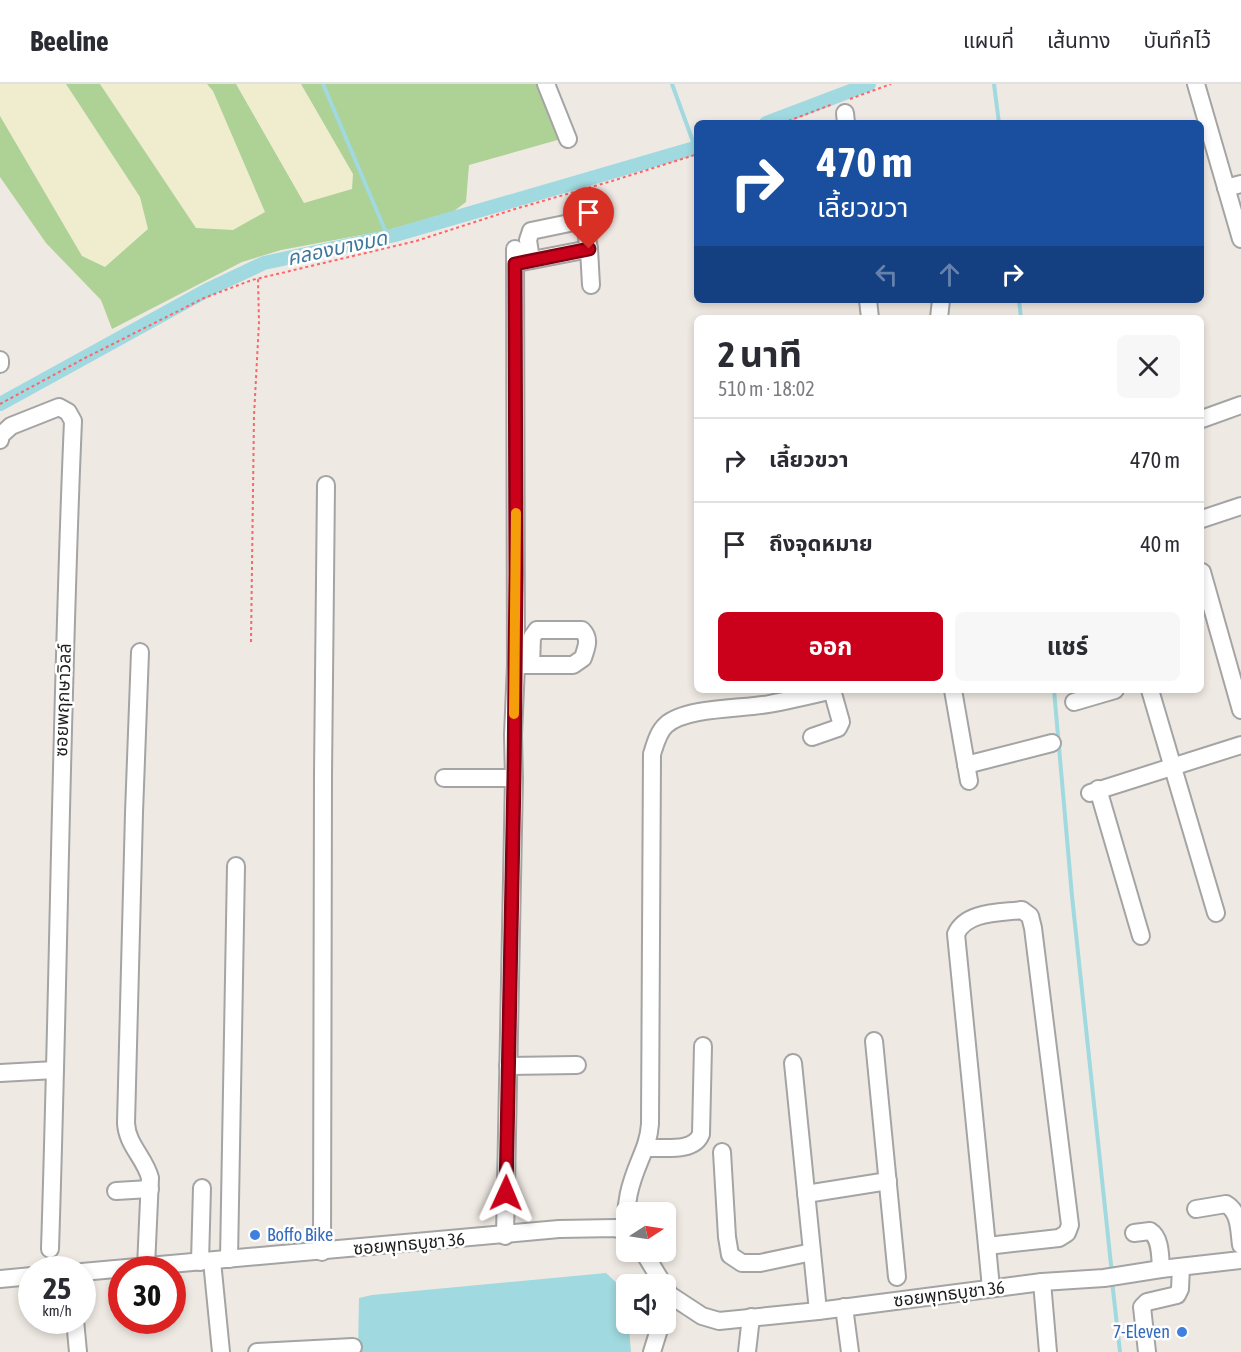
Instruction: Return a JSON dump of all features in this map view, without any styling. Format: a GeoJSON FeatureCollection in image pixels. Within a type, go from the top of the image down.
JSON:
{"type":"FeatureCollection","features":[{"type":"Feature","properties":{"kind":"street"},"geometry":{"type":"LineString","coordinates":[[546,84],[568,139]]}},
{"type":"Feature","properties":{"kind":"street"},"geometry":{"type":"LineString","coordinates":[[1196,84],[1234,186],[1241,239]]}},
{"type":"Feature","properties":{"kind":"street"},"geometry":{"type":"LineString","coordinates":[[505,1236],[513,735],[523,665],[520,258],[531,231],[584,220],[589,249],[591,285]]}},
{"type":"Feature","properties":{"kind":"street"},"geometry":{"type":"LineString","coordinates":[[520,258],[589,249]]}},
{"type":"Feature","properties":{"kind":"street"},"geometry":{"type":"LineString","coordinates":[[1204,418],[1241,405]]}},
{"type":"Feature","properties":{"kind":"street","name":"ซอยพฤกษาวิลล์"},"geometry":{"type":"LineString","coordinates":[[0,440],[1,435],[11,426],[59,407],[68,412],[73,421],[60,819],[56,1070],[50,1249]]}},
{"type":"Feature","properties":{"kind":"street"},"geometry":{"type":"LineString","coordinates":[[322,1252],[322,787],[326,485]]}},
{"type":"Feature","properties":{"kind":"street"},"geometry":{"type":"LineString","coordinates":[[1204,518],[1241,506]]}},
{"type":"Feature","properties":{"kind":"street"},"geometry":{"type":"LineString","coordinates":[[1204,580],[1241,711]]}},
{"type":"Feature","properties":{"kind":"street"},"geometry":{"type":"LineString","coordinates":[[140,652],[126,1124],[129,1138],[147,1166],[150,1178],[147,1256]]}},
{"type":"Feature","properties":{"kind":"street"},"geometry":{"type":"LineString","coordinates":[[626,1202],[628,1191],[650,1136],[651,754],[656,740],[665,726],[676,719],[696,713],[767,704],[819,693]]}},
{"type":"Feature","properties":{"kind":"street"},"geometry":{"type":"LineString","coordinates":[[812,736],[838,728],[841,722],[834,693]]}},
{"type":"Feature","properties":{"kind":"street"},"geometry":{"type":"LineString","coordinates":[[954,693],[968,773],[1052,743]]}},
{"type":"Feature","properties":{"kind":"street"},"geometry":{"type":"LineString","coordinates":[[1074,702],[1105,693]]}},
{"type":"Feature","properties":{"kind":"street"},"geometry":{"type":"LineString","coordinates":[[1151,693],[1216,913]]}},
{"type":"Feature","properties":{"kind":"street"},"geometry":{"type":"LineString","coordinates":[[1141,936],[1094,791],[1241,745]]}},
{"type":"Feature","properties":{"kind":"street"},"geometry":{"type":"LineString","coordinates":[[444,778],[514,777]]}},
{"type":"Feature","properties":{"kind":"street"},"geometry":{"type":"LineString","coordinates":[[214,1261],[236,867]]}},
{"type":"Feature","properties":{"kind":"street"},"geometry":{"type":"LineString","coordinates":[[987,1246],[1059,1238],[1067,1233],[1070,1225],[1033,928],[1030,916],[1022,910],[969,918],[960,926],[956,934],[987,1246],[992,1288]]}},
{"type":"Feature","properties":{"kind":"street"},"geometry":{"type":"LineString","coordinates":[[874,1041],[897,1277]]}},
{"type":"Feature","properties":{"kind":"street"},"geometry":{"type":"LineString","coordinates":[[646,1148],[686,1146],[699,1139],[703,1046]]}},
{"type":"Feature","properties":{"kind":"street"},"geometry":{"type":"LineString","coordinates":[[793,1063],[818,1311]]}},
{"type":"Feature","properties":{"kind":"street"},"geometry":{"type":"LineString","coordinates":[[508,1066],[577,1065]]}},
{"type":"Feature","properties":{"kind":"street"},"geometry":{"type":"LineString","coordinates":[[0,1073],[56,1070]]}},
{"type":"Feature","properties":{"kind":"street"},"geometry":{"type":"LineString","coordinates":[[722,1152],[730,1255],[742,1263],[760,1263],[812,1252]]}},
{"type":"Feature","properties":{"kind":"street"},"geometry":{"type":"LineString","coordinates":[[806,1194],[888,1181]]}},
{"type":"Feature","properties":{"kind":"street"},"geometry":{"type":"LineString","coordinates":[[202,1188],[214,1261],[221,1352]]}},
{"type":"Feature","properties":{"kind":"street"},"geometry":{"type":"LineString","coordinates":[[116,1191],[150,1189]]}},
{"type":"Feature","properties":{"kind":"street"},"geometry":{"type":"LineString","coordinates":[[1196,1209],[1226,1204],[1236,1214],[1240,1224],[1241,1245]]}},
{"type":"Feature","properties":{"kind":"street","name":"ซอยพุทธบูชา 36"},"geometry":{"type":"LineString","coordinates":[[186,1263],[505,1236],[559,1229],[616,1228]]}},
{"type":"Feature","properties":{"kind":"street"},"geometry":{"type":"LineString","coordinates":[[1134,1233],[1150,1231],[1158,1239],[1161,1269]]}},
{"type":"Feature","properties":{"kind":"street","name":"ซอยพุทธบูชา 36"},"geometry":{"type":"LineString","coordinates":[[676,1300],[702,1316],[719,1321],[818,1311],[1042,1282],[1125,1276],[1161,1269],[1241,1260]]}},
{"type":"Feature","properties":{"kind":"street"},"geometry":{"type":"LineString","coordinates":[[1147,1352],[1142,1307],[1147,1302],[1177,1295],[1180,1289],[1181,1267]]}},
{"type":"Feature","properties":{"kind":"street"},"geometry":{"type":"LineString","coordinates":[[0,1279],[18,1277]]}},
{"type":"Feature","properties":{"kind":"street"},"geometry":{"type":"LineString","coordinates":[[1042,1282],[1048,1352]]}},
{"type":"Feature","properties":{"kind":"street"},"geometry":{"type":"LineString","coordinates":[[844,1307],[850,1352]]}},
{"type":"Feature","properties":{"kind":"street"},"geometry":{"type":"LineString","coordinates":[[747,1352],[751,1317]]}},
{"type":"Feature","properties":{"kind":"street"},"geometry":{"type":"LineString","coordinates":[[76,1334],[78,1352]]}},
{"type":"Feature","properties":{"kind":"street"},"geometry":{"type":"LineString","coordinates":[[652,1352],[657,1334]]}},
{"type":"Feature","properties":{"kind":"street"},"geometry":{"type":"LineString","coordinates":[[258,1352],[352,1347]]}},
{"type":"Feature","properties":{"kind":"path"},"geometry":{"type":"LineString","coordinates":[[0,404],[204,298],[258,279],[416,241],[694,155]]}},
{"type":"Feature","properties":{"kind":"path"},"geometry":{"type":"LineString","coordinates":[[251,642],[254,416],[259,322],[258,279]]}},
{"type":"Feature","properties":{"kind":"shaded area"},"geometry":{"type":"Polygon","coordinates":[[[0,84],[66,84],[140,197],[148,229],[106,267],[82,256],[0,116],[0,84]]]}},
{"type":"Feature","properties":{"kind":"shaded area"},"geometry":{"type":"Polygon","coordinates":[[[100,84],[207,84],[213,90],[265,213],[233,230],[196,228],[100,84]]]}},
{"type":"Feature","properties":{"kind":"shaded area"},"geometry":{"type":"Polygon","coordinates":[[[236,84],[301,84],[353,174],[352,189],[304,203],[236,84]]]}},
{"type":"Feature","properties":{"kind":"green space"},"geometry":{"type":"Polygon","coordinates":[[[66,84],[100,84],[196,228],[233,230],[265,212],[213,91],[207,84],[236,84],[304,203],[352,189],[353,174],[301,84],[536,84],[561,139],[469,165],[466,202],[454,211],[388,230],[281,250],[242,262],[112,329],[101,300],[46,243],[0,177],[0,116],[82,256],[105,267],[148,229],[140,197],[66,84]]]}},
{"type":"Feature","properties":{"kind":"water"},"geometry":{"type":"Polygon","coordinates":[[[606,1273],[616,1282],[616,1334],[629,1334],[631,1352],[358,1352],[359,1298],[606,1273]]]}},
{"type":"Feature","properties":{"kind":"waterway"},"geometry":{"type":"LineString","coordinates":[[323,84],[388,237]]}},
{"type":"Feature","properties":{"kind":"waterway"},"geometry":{"type":"LineString","coordinates":[[672,84],[694,144]]}},
{"type":"Feature","properties":{"kind":"waterway","name":"คลองบางมด"},"geometry":{"type":"LineString","coordinates":[[774,120],[869,84]]}},
{"type":"Feature","properties":{"kind":"waterway"},"geometry":{"type":"LineString","coordinates":[[994,84],[999,120]]}},
{"type":"Feature","properties":{"kind":"waterway","name":"คลองบางมด"},"geometry":{"type":"LineString","coordinates":[[0,404],[209,289],[264,263],[395,235],[694,148]]}},
{"type":"Feature","properties":{"kind":"waterway"},"geometry":{"type":"LineString","coordinates":[[1019,303],[1021,315]]}},
{"type":"Feature","properties":{"kind":"waterway"},"geometry":{"type":"LineString","coordinates":[[1054,693],[1072,896],[1112,1274]]}},
{"type":"Feature","properties":{"kind":"waterway"},"geometry":{"type":"LineString","coordinates":[[1112,1281],[1120,1352]]}},
{"type":"Feature","properties":{"kind":"slow traffic"},"geometry":{"type":"LineString","coordinates":[[514,714],[516,513]]}},
{"type":"Feature","properties":{"kind":"place","name":"Boffo Bike"},"geometry":{"type":"Point","coordinates":[255,1235]}},
{"type":"Feature","properties":{"kind":"place","name":"7-Eleven"},"geometry":{"type":"Point","coordinates":[1182,1332]}},
{"type":"Feature","properties":{"kind":"route"},"geometry":{"type":"LineString","coordinates":[[506,1193],[516,665],[515,264],[589,249]]}}]}
